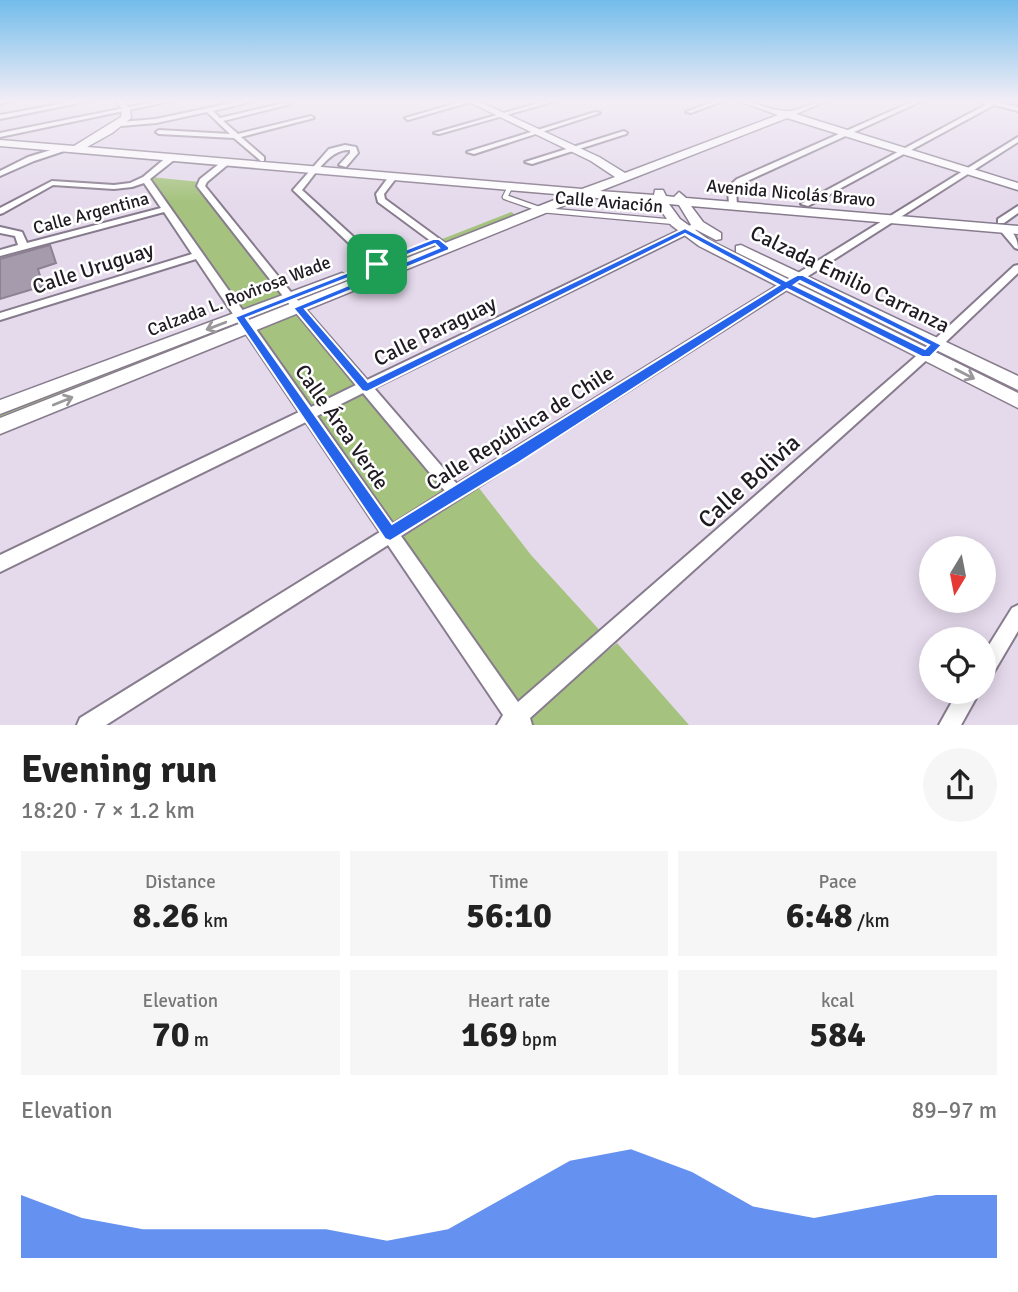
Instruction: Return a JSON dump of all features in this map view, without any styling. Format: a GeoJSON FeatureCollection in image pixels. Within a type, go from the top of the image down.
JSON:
{"type":"FeatureCollection","features":[{"type":"Feature","properties":{"kind":"street"},"geometry":{"type":"LineString","coordinates":[[76,146],[94,134]]}},
{"type":"Feature","properties":{"kind":"street"},"geometry":{"type":"LineString","coordinates":[[0,174],[31,159],[76,146],[101,134]]}},
{"type":"Feature","properties":{"kind":"street"},"geometry":{"type":"LineString","coordinates":[[189,134],[236,136],[245,134]]}},
{"type":"Feature","properties":{"kind":"street"},"geometry":{"type":"LineString","coordinates":[[234,134],[261,159]]}},
{"type":"Feature","properties":{"kind":"street"},"geometry":{"type":"LineString","coordinates":[[471,152],[527,134]]}},
{"type":"Feature","properties":{"kind":"street"},"geometry":{"type":"LineString","coordinates":[[542,134],[620,174]]}},
{"type":"Feature","properties":{"kind":"street"},"geometry":{"type":"LineString","coordinates":[[529,162],[621,134]]}},
{"type":"Feature","properties":{"kind":"street","name":"Calzada L. Rovirosa Wade"},"geometry":{"type":"LineString","coordinates":[[0,407],[244,322],[441,245],[542,210],[581,189],[725,134]]}},
{"type":"Feature","properties":{"kind":"street"},"geometry":{"type":"LineString","coordinates":[[732,202],[732,187],[740,181],[847,134]]}},
{"type":"Feature","properties":{"kind":"street"},"geometry":{"type":"LineString","coordinates":[[857,134],[971,169],[1018,187]]}},
{"type":"Feature","properties":{"kind":"street"},"geometry":{"type":"LineString","coordinates":[[805,204],[936,134]]}},
{"type":"Feature","properties":{"kind":"street"},"geometry":{"type":"LineString","coordinates":[[0,136],[171,158],[318,167]]}},
{"type":"Feature","properties":{"kind":"street","name":"Calle República de Chile"},"geometry":{"type":"LineString","coordinates":[[87,725],[1018,139]]}},
{"type":"Feature","properties":{"kind":"street"},"geometry":{"type":"LineString","coordinates":[[0,143],[261,159],[393,177],[562,191]]}},
{"type":"Feature","properties":{"kind":"street"},"geometry":{"type":"LineString","coordinates":[[343,165],[354,153],[353,149],[335,150],[298,187],[298,193],[377,264]]}},
{"type":"Feature","properties":{"kind":"street"},"geometry":{"type":"LineString","coordinates":[[146,179],[171,158]]}},
{"type":"Feature","properties":{"kind":"street","name":"Calle Área Verde"},"geometry":{"type":"LineString","coordinates":[[227,162],[200,183],[294,303],[456,494]]}},
{"type":"Feature","properties":{"kind":"street","name":"Avenida Nicolás Bravo"},"geometry":{"type":"LineString","coordinates":[[318,167],[343,165],[660,196],[1002,225],[1018,223]]}},
{"type":"Feature","properties":{"kind":"street"},"geometry":{"type":"LineString","coordinates":[[971,169],[1018,179]]}},
{"type":"Feature","properties":{"kind":"street","name":"Calzada L. Rovirosa Wade"},"geometry":{"type":"LineString","coordinates":[[294,303],[377,264],[441,245],[526,205],[562,191],[600,187],[620,174]]}},
{"type":"Feature","properties":{"kind":"street"},"geometry":{"type":"LineString","coordinates":[[393,177],[380,194],[381,200],[441,245]]}},
{"type":"Feature","properties":{"kind":"street","name":"Calle Área Verde"},"geometry":{"type":"LineString","coordinates":[[146,179],[390,534],[515,722]]}},
{"type":"Feature","properties":{"kind":"street","name":"Calle Argentina"},"geometry":{"type":"LineString","coordinates":[[0,211],[52,183],[114,187],[146,179]]}},
{"type":"Feature","properties":{"kind":"street","name":"Avenida Nicolás Bravo"},"geometry":{"type":"LineString","coordinates":[[600,187],[660,196]]}},
{"type":"Feature","properties":{"kind":"street","name":"Calzada Emilio Carranza"},"geometry":{"type":"LineString","coordinates":[[660,196],[686,226],[931,349],[1018,384]]}},
{"type":"Feature","properties":{"kind":"street","name":"Calzada Emilio Carranza"},"geometry":{"type":"LineString","coordinates":[[679,197],[686,226]]}},
{"type":"Feature","properties":{"kind":"street","name":"Avenida Nicolás Bravo"},"geometry":{"type":"LineString","coordinates":[[732,202],[805,204],[895,216]]}},
{"type":"Feature","properties":{"kind":"street","name":"Calle Argentina"},"geometry":{"type":"LineString","coordinates":[[0,253],[166,209]]}},
{"type":"Feature","properties":{"kind":"street"},"geometry":{"type":"LineString","coordinates":[[1018,209],[1002,225],[1018,246]]}},
{"type":"Feature","properties":{"kind":"street","name":"Avenida Nicolás Bravo"},"geometry":{"type":"LineString","coordinates":[[1002,225],[1018,230]]}},
{"type":"Feature","properties":{"kind":"street","name":"Calle Paraguay"},"geometry":{"type":"LineString","coordinates":[[0,564],[367,388],[686,226]]}},
{"type":"Feature","properties":{"kind":"street","name":"Calle Argentina"},"geometry":{"type":"LineString","coordinates":[[0,230],[19,234],[23,247]]}},
{"type":"Feature","properties":{"kind":"street","name":"Calle Uruguay"},"geometry":{"type":"LineString","coordinates":[[0,317],[198,255]]}},
{"type":"Feature","properties":{"kind":"street","name":"Calle Bolivia"},"geometry":{"type":"LineString","coordinates":[[515,722],[1018,268]]}},
{"type":"Feature","properties":{"kind":"street","name":"Calzada L. Rovirosa Wade"},"geometry":{"type":"LineString","coordinates":[[0,426],[244,322]]}},
{"type":"Feature","properties":{"kind":"street","name":"Calzada Emilio Carranza"},"geometry":{"type":"LineString","coordinates":[[931,349],[1018,401]]}},
{"type":"Feature","properties":{"kind":"street"},"geometry":{"type":"LineString","coordinates":[[996,650],[1018,614]]}},
{"type":"Feature","properties":{"kind":"street"},"geometry":{"type":"LineString","coordinates":[[949,725],[962,704]]}},
{"type":"Feature","properties":{"kind":"lane"},"geometry":{"type":"LineString","coordinates":[[510,187],[505,197],[526,205]]}},
{"type":"Feature","properties":{"kind":"lane","name":"Calle Aviación"},"geometry":{"type":"LineString","coordinates":[[526,205],[542,210],[686,226]]}},
{"type":"Feature","properties":{"kind":"green space"},"geometry":{"type":"Polygon","coordinates":[[[150,177],[201,182],[290,297],[240,317],[146,179],[150,177]]]}},
{"type":"Feature","properties":{"kind":"green space"},"geometry":{"type":"Polygon","coordinates":[[[511,212],[521,218],[306,304],[299,295],[511,212]]]}},
{"type":"Feature","properties":{"kind":"green space"},"geometry":{"type":"Polygon","coordinates":[[[298,309],[455,493],[390,533],[249,328],[298,309]]]}},
{"type":"Feature","properties":{"kind":"green space"},"geometry":{"type":"Polygon","coordinates":[[[239,318],[245,327],[0,424],[0,408],[239,318]]]}},
{"type":"Feature","properties":{"kind":"green space"},"geometry":{"type":"Polygon","coordinates":[[[479,488],[531,555],[604,635],[517,711],[397,541],[479,488]]]}},
{"type":"Feature","properties":{"kind":"green space"},"geometry":{"type":"Polygon","coordinates":[[[617,643],[689,725],[528,725],[524,719],[617,643]]]}},
{"type":"Feature","properties":{"kind":"building"},"geometry":{"type":"Polygon","coordinates":[[[50,245],[56,263],[38,269],[43,286],[0,299],[0,259],[50,245]]]}},
{"type":"Feature","properties":{"kind":"route"},"geometry":{"type":"LineString","coordinates":[[377,264],[240,317],[390,534],[513,459],[786,285],[800,277],[937,345],[926,354],[786,285],[733,258],[685,230],[367,388],[299,308],[446,248],[436,241],[377,264]]}}]}
